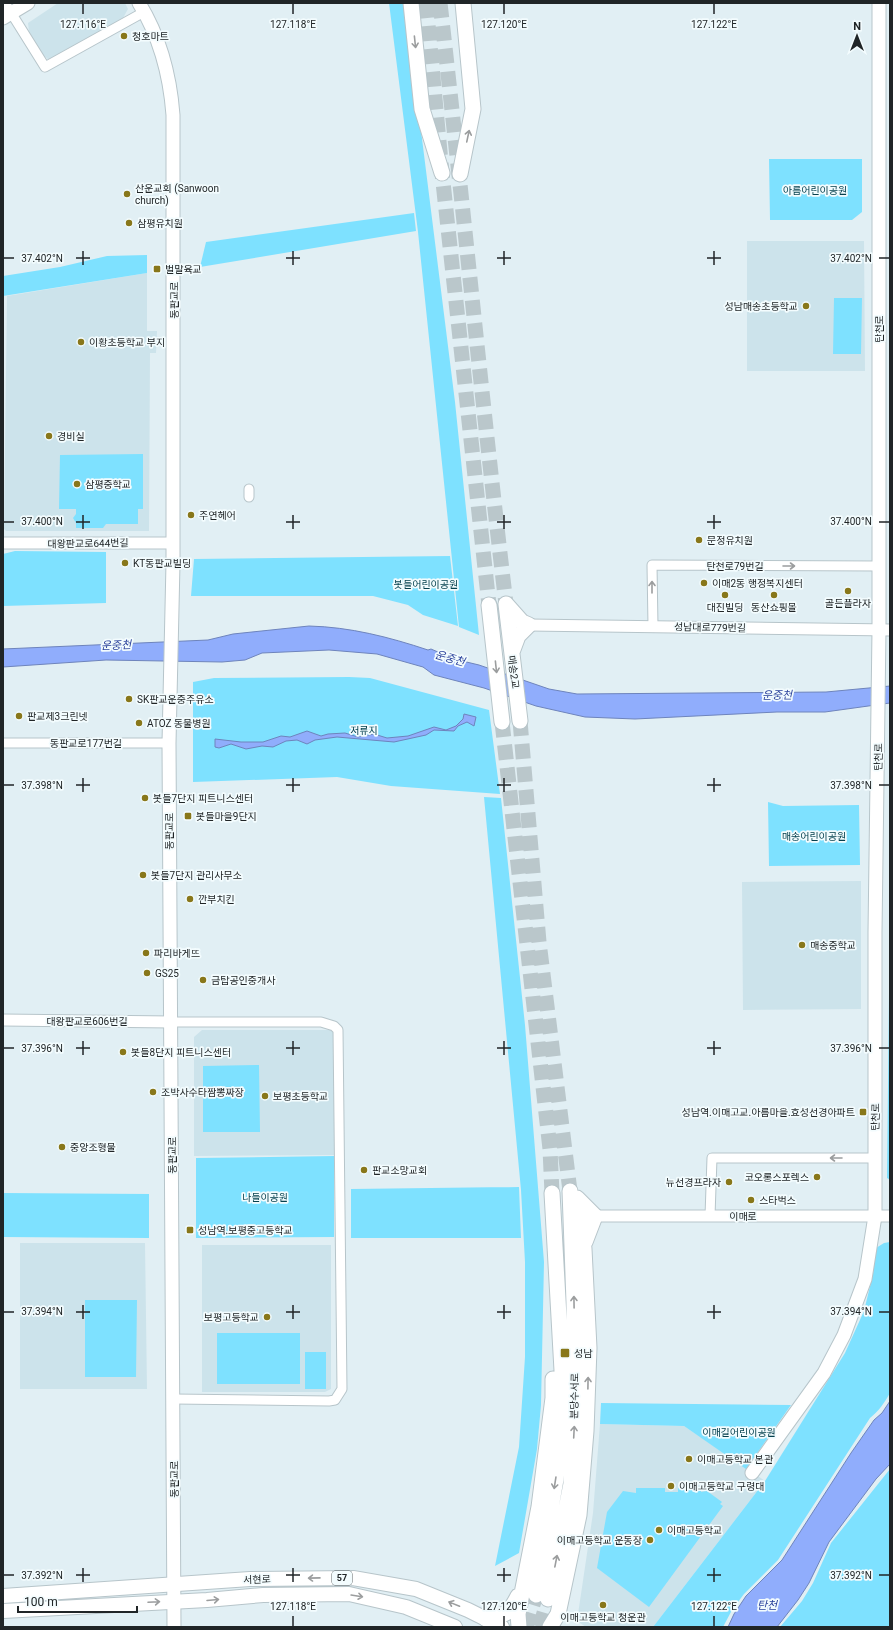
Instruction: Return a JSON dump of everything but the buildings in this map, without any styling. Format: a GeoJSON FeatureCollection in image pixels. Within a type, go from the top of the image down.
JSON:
{"type":"FeatureCollection","features":[{"type":"Feature","properties":{"kind":"highway"},"geometry":{"type":"LineString","coordinates":[[411,3],[422,109],[442,173]]}},
{"type":"Feature","properties":{"kind":"highway"},"geometry":{"type":"LineString","coordinates":[[460,174],[473,110],[463,3]]}},
{"type":"Feature","properties":{"kind":"highway"},"geometry":{"type":"LineString","coordinates":[[506,604],[518,618],[529,625],[513,633],[506,604]]}},
{"type":"Feature","properties":{"kind":"highway","name":"매송2교"},"geometry":{"type":"LineString","coordinates":[[489,605],[502,715]]}},
{"type":"Feature","properties":{"kind":"highway","name":"매송2교"},"geometry":{"type":"LineString","coordinates":[[513,633],[511,655],[520,717]]}},
{"type":"Feature","properties":{"kind":"highway"},"geometry":{"type":"LineString","coordinates":[[573,1192],[595,1216],[585,1238],[584,1249]]}},
{"type":"Feature","properties":{"kind":"highway"},"geometry":{"type":"LineString","coordinates":[[550,1627],[558,1614],[579,1516],[586,1431],[589,1348],[584,1249],[573,1192]]}},
{"type":"Feature","properties":{"kind":"highway","name":"분당수서로"},"geometry":{"type":"LineString","coordinates":[[536,1593],[571,1484],[575,1408],[573,1192]]}},
{"type":"Feature","properties":{"kind":"highway"},"geometry":{"type":"LineString","coordinates":[[519,1627],[518,1614],[536,1593],[539,1507],[553,1398],[552,1281],[554,1240],[552,1193]]}},
{"type":"Feature","properties":{"kind":"highway"},"geometry":{"type":"LineString","coordinates":[[486,1619],[502,1617],[536,1593]]}},
{"type":"Feature","properties":{"kind":"main road"},"geometry":{"type":"LineString","coordinates":[[6,11],[28,3]]}},
{"type":"Feature","properties":{"kind":"main road","name":"탄천로"},"geometry":{"type":"LineString","coordinates":[[752,1473],[824,1373],[844,1335],[864,1279],[875,1216],[879,655],[884,630],[879,566],[879,3]]}},
{"type":"Feature","properties":{"kind":"main road","name":"동판교로"},"geometry":{"type":"LineString","coordinates":[[142,7],[156,36],[165,63],[170,87],[173,115],[173,543],[169,743],[174,1399],[174,1627]]}},
{"type":"Feature","properties":{"kind":"main road","name":"서현로"},"geometry":{"type":"LineString","coordinates":[[3,1596],[174,1583],[250,1579],[353,1578],[416,1589],[502,1627]]}},
{"type":"Feature","properties":{"kind":"main road","name":"서현로"},"geometry":{"type":"LineString","coordinates":[[3,1611],[207,1600],[263,1595],[349,1594],[406,1607],[455,1627]]}},
{"type":"Feature","properties":{"kind":"street"},"geometry":{"type":"LineString","coordinates":[[6,11],[45,67],[142,7]]}},
{"type":"Feature","properties":{"kind":"street","name":"대왕판교로644번길"},"geometry":{"type":"LineString","coordinates":[[3,543],[173,543]]}},
{"type":"Feature","properties":{"kind":"street","name":"탄천로79번길"},"geometry":{"type":"LineString","coordinates":[[653,626],[652,565],[879,566]]}},
{"type":"Feature","properties":{"kind":"street","name":"성남대로779번길"},"geometry":{"type":"LineString","coordinates":[[529,625],[884,630]]}},
{"type":"Feature","properties":{"kind":"street","name":"동판교로177번길"},"geometry":{"type":"LineString","coordinates":[[3,744],[169,743]]}},
{"type":"Feature","properties":{"kind":"street","name":"대왕판교로606번길"},"geometry":{"type":"LineString","coordinates":[[3,1020],[170,1022]]}},
{"type":"Feature","properties":{"kind":"street"},"geometry":{"type":"LineString","coordinates":[[170,1022],[321,1022],[334,1026],[338,1030],[342,1389],[335,1400],[174,1399]]}},
{"type":"Feature","properties":{"kind":"street"},"geometry":{"type":"LineString","coordinates":[[710,1216],[712,1158],[875,1158]]}},
{"type":"Feature","properties":{"kind":"street","name":"이매로"},"geometry":{"type":"LineString","coordinates":[[595,1216],[890,1216]]}},
{"type":"Feature","properties":{"kind":"shaded area"},"geometry":{"type":"Polygon","coordinates":[[[58,3],[125,3],[128,9],[123,18],[49,60],[42,54],[29,32],[28,23],[58,3]]]}},
{"type":"Feature","properties":{"kind":"shaded area","name":"성남매송초등학교"},"geometry":{"type":"Polygon","coordinates":[[[747,241],[864,241],[865,371],[747,371],[747,241]]]}},
{"type":"Feature","properties":{"kind":"shaded area"},"geometry":{"type":"Polygon","coordinates":[[[147,273],[147,331],[157,331],[156,353],[150,353],[149,531],[6,531],[4,529],[7,296],[147,273]]]}},
{"type":"Feature","properties":{"kind":"shaded area","name":"매송중학교"},"geometry":{"type":"Polygon","coordinates":[[[861,881],[861,1009],[743,1010],[742,882],[861,881]]]}},
{"type":"Feature","properties":{"kind":"shaded area","name":"보평초등학교"},"geometry":{"type":"Polygon","coordinates":[[[202,1030],[332,1030],[336,1033],[337,1155],[194,1156],[194,1037],[202,1030]]]}},
{"type":"Feature","properties":{"kind":"shaded area"},"geometry":{"type":"Polygon","coordinates":[[[20,1243],[145,1243],[147,1389],[20,1389],[20,1243]]]}},
{"type":"Feature","properties":{"kind":"shaded area","name":"보평고등학교"},"geometry":{"type":"Polygon","coordinates":[[[202,1245],[331,1245],[331,1389],[325,1392],[202,1392],[202,1245]]]}},
{"type":"Feature","properties":{"kind":"shaded area","name":"이매고등학교"},"geometry":{"type":"Polygon","coordinates":[[[600,1424],[684,1426],[765,1481],[653,1627],[586,1627],[577,1621],[593,1513],[600,1424]]]}},
{"type":"Feature","properties":{"kind":"green space"},"geometry":{"type":"Polygon","coordinates":[[[389,3],[405,3],[455,402],[479,635],[459,627],[418,232],[389,3]]]}},
{"type":"Feature","properties":{"kind":"green space","name":"아름어린이공원"},"geometry":{"type":"Polygon","coordinates":[[[769,159],[862,159],[862,212],[852,220],[770,220],[769,159]]]}},
{"type":"Feature","properties":{"kind":"green space"},"geometry":{"type":"Polygon","coordinates":[[[414,213],[416,231],[200,267],[206,242],[414,213]]]}},
{"type":"Feature","properties":{"kind":"green space"},"geometry":{"type":"Polygon","coordinates":[[[147,255],[147,273],[3,296],[3,276],[60,267],[107,256],[147,255]]]}},
{"type":"Feature","properties":{"kind":"green space"},"geometry":{"type":"Polygon","coordinates":[[[834,298],[862,298],[861,354],[833,354],[834,298]]]}},
{"type":"Feature","properties":{"kind":"green space"},"geometry":{"type":"Polygon","coordinates":[[[143,454],[143,509],[138,509],[138,524],[106,524],[103,528],[76,528],[76,523],[73,518],[76,514],[76,509],[59,509],[60,455],[143,454]]]}},
{"type":"Feature","properties":{"kind":"green space"},"geometry":{"type":"Polygon","coordinates":[[[15,551],[106,552],[106,603],[3,606],[3,554],[15,551]]]}},
{"type":"Feature","properties":{"kind":"green space","name":"봇들어린이공원"},"geometry":{"type":"Polygon","coordinates":[[[450,556],[458,626],[423,615],[408,605],[373,596],[191,596],[194,559],[450,556]]]}},
{"type":"Feature","properties":{"kind":"green space","name":"저류지"},"geometry":{"type":"Polygon","coordinates":[[[214,678],[370,678],[489,710],[500,794],[391,786],[337,777],[193,782],[193,682],[214,678]]]}},
{"type":"Feature","properties":{"kind":"green space"},"geometry":{"type":"Polygon","coordinates":[[[484,797],[501,798],[525,1025],[544,1262],[541,1405],[537,1449],[519,1553],[495,1566],[519,1447],[525,1357],[525,1262],[521,1190],[484,797]]]}},
{"type":"Feature","properties":{"kind":"green space","name":"매송어린이공원"},"geometry":{"type":"Polygon","coordinates":[[[768,802],[783,806],[859,805],[860,865],[769,866],[768,802]]]}},
{"type":"Feature","properties":{"kind":"green space"},"geometry":{"type":"Polygon","coordinates":[[[890,902],[890,1180],[887,1178],[890,902]]]}},
{"type":"Feature","properties":{"kind":"green space"},"geometry":{"type":"Polygon","coordinates":[[[259,1065],[260,1132],[203,1132],[203,1066],[259,1065]]]}},
{"type":"Feature","properties":{"kind":"green space","name":"나들이공원"},"geometry":{"type":"Polygon","coordinates":[[[334,1156],[334,1237],[196,1238],[196,1158],[334,1156]]]}},
{"type":"Feature","properties":{"kind":"green space"},"geometry":{"type":"Polygon","coordinates":[[[519,1187],[521,1238],[351,1238],[351,1189],[519,1187]]]}},
{"type":"Feature","properties":{"kind":"green space"},"geometry":{"type":"Polygon","coordinates":[[[3,1193],[149,1194],[149,1238],[3,1237],[3,1193]]]}},
{"type":"Feature","properties":{"kind":"green space"},"geometry":{"type":"Polygon","coordinates":[[[890,1242],[890,1393],[888,1397],[879,1410],[870,1418],[778,1560],[744,1594],[732,1610],[723,1627],[653,1627],[765,1481],[845,1353],[864,1311],[873,1274],[876,1248],[884,1243],[890,1242]]]}},
{"type":"Feature","properties":{"kind":"green space"},"geometry":{"type":"Polygon","coordinates":[[[85,1300],[137,1300],[136,1377],[85,1377],[85,1300]]]}},
{"type":"Feature","properties":{"kind":"green space"},"geometry":{"type":"Polygon","coordinates":[[[217,1333],[300,1333],[300,1384],[217,1384],[217,1333]]]}},
{"type":"Feature","properties":{"kind":"green space"},"geometry":{"type":"Polygon","coordinates":[[[305,1352],[326,1352],[326,1389],[305,1389],[305,1352]]]}},
{"type":"Feature","properties":{"kind":"green space","name":"이매길어린이공원"},"geometry":{"type":"Polygon","coordinates":[[[601,1403],[791,1405],[746,1469],[684,1426],[600,1424],[601,1403]]]}},
{"type":"Feature","properties":{"kind":"green space"},"geometry":{"type":"Polygon","coordinates":[[[890,1469],[890,1624],[888,1627],[780,1627],[802,1601],[813,1583],[831,1543],[890,1469]]]}},
{"type":"Feature","properties":{"kind":"green space","name":"이매고등학교 운동장"},"geometry":{"type":"Polygon","coordinates":[[[636,1488],[665,1488],[665,1492],[678,1492],[678,1488],[701,1488],[701,1492],[707,1491],[722,1502],[720,1504],[723,1506],[649,1607],[597,1568],[607,1512],[623,1491],[636,1493],[636,1488]]]}},
{"type":"Feature","properties":{"kind":"water","name":"운중천"},"geometry":{"type":"Polygon","coordinates":[[[309,626],[339,628],[384,637],[428,650],[431,649],[454,659],[479,665],[549,689],[577,694],[826,692],[890,686],[890,703],[825,712],[777,712],[635,719],[585,717],[536,706],[484,688],[434,675],[423,667],[377,654],[329,650],[262,653],[245,660],[222,662],[106,660],[3,667],[3,649],[208,640],[233,634],[309,626]]]}},
{"type":"Feature","properties":{"kind":"water"},"geometry":{"type":"Polygon","coordinates":[[[464,714],[476,717],[474,726],[467,722],[458,726],[454,731],[434,730],[426,735],[394,742],[337,737],[315,740],[307,744],[297,740],[286,741],[273,747],[262,746],[246,749],[231,744],[219,748],[215,747],[215,739],[241,742],[263,742],[281,736],[290,737],[307,731],[321,736],[345,733],[358,737],[374,734],[387,738],[408,736],[434,727],[446,730],[456,726],[463,719],[464,714]]]}},
{"type":"Feature","properties":{"kind":"water","name":"탄천"},"geometry":{"type":"Polygon","coordinates":[[[890,1401],[890,1464],[876,1479],[829,1542],[809,1583],[798,1600],[777,1627],[728,1627],[734,1614],[746,1596],[782,1560],[851,1453],[874,1420],[882,1413],[890,1401]]]}},
{"type":"Feature","properties":{"kind":"tunnel"},"geometry":{"type":"LineString","coordinates":[[426,3],[442,173],[489,605]]}},
{"type":"Feature","properties":{"kind":"tunnel"},"geometry":{"type":"LineString","coordinates":[[440,3],[506,604]]}},
{"type":"Feature","properties":{"kind":"tunnel"},"geometry":{"type":"LineString","coordinates":[[520,721],[539,942],[570,1191]]}},
{"type":"Feature","properties":{"kind":"tunnel"},"geometry":{"type":"LineString","coordinates":[[502,722],[550,1149],[552,1193]]}},
{"type":"Feature","properties":{"kind":"tunnel"},"geometry":{"type":"LineString","coordinates":[[526,1627],[536,1595]]}},
{"type":"Feature","properties":{"kind":"tunnel"},"geometry":{"type":"LineString","coordinates":[[540,1627],[548,1599]]}},
{"type":"Feature","properties":{"kind":"place","name":"청호마트"},"geometry":{"type":"Point","coordinates":[124,36]}},
{"type":"Feature","properties":{"kind":"place","name":"산운교회 (Sanwoon church)"},"geometry":{"type":"Point","coordinates":[127,194]}},
{"type":"Feature","properties":{"kind":"place","name":"삼평유치원"},"geometry":{"type":"Point","coordinates":[129,223]}},
{"type":"Feature","properties":{"kind":"place","name":"벌말육교"},"geometry":{"type":"Point","coordinates":[157,269]}},
{"type":"Feature","properties":{"kind":"place","name":"성남매송초등학교"},"geometry":{"type":"Point","coordinates":[806,306]}},
{"type":"Feature","properties":{"kind":"place","name":"이황초등학교 부지"},"geometry":{"type":"Point","coordinates":[81,342]}},
{"type":"Feature","properties":{"kind":"place","name":"경비실"},"geometry":{"type":"Point","coordinates":[49,436]}},
{"type":"Feature","properties":{"kind":"place","name":"삼평중학교"},"geometry":{"type":"Point","coordinates":[77,484]}},
{"type":"Feature","properties":{"kind":"place","name":"주연헤어"},"geometry":{"type":"Point","coordinates":[191,515]}},
{"type":"Feature","properties":{"kind":"place","name":"문정유치원"},"geometry":{"type":"Point","coordinates":[699,540]}},
{"type":"Feature","properties":{"kind":"place","name":"KT동판교빌딩"},"geometry":{"type":"Point","coordinates":[125,563]}},
{"type":"Feature","properties":{"kind":"place","name":"이매2동 행정복지센터"},"geometry":{"type":"Point","coordinates":[704,583]}},
{"type":"Feature","properties":{"kind":"place","name":"골든플라자"},"geometry":{"type":"Point","coordinates":[848,591]}},
{"type":"Feature","properties":{"kind":"place","name":"대진빌딩"},"geometry":{"type":"Point","coordinates":[725,595]}},
{"type":"Feature","properties":{"kind":"place","name":"동산쇼핑몰"},"geometry":{"type":"Point","coordinates":[774,595]}},
{"type":"Feature","properties":{"kind":"place","name":"SK판교운중주유소"},"geometry":{"type":"Point","coordinates":[129,699]}},
{"type":"Feature","properties":{"kind":"place","name":"판교제3크린넷"},"geometry":{"type":"Point","coordinates":[19,716]}},
{"type":"Feature","properties":{"kind":"place","name":"ATOZ 동물병원"},"geometry":{"type":"Point","coordinates":[139,723]}},
{"type":"Feature","properties":{"kind":"place","name":"봇들7단지 피트니스센터"},"geometry":{"type":"Point","coordinates":[145,798]}},
{"type":"Feature","properties":{"kind":"place","name":"봇들마을9단지"},"geometry":{"type":"Point","coordinates":[188,816]}},
{"type":"Feature","properties":{"kind":"place","name":"봇들7단지 관리사무소"},"geometry":{"type":"Point","coordinates":[143,875]}},
{"type":"Feature","properties":{"kind":"place","name":"깐부치킨"},"geometry":{"type":"Point","coordinates":[190,899]}},
{"type":"Feature","properties":{"kind":"place","name":"매송중학교"},"geometry":{"type":"Point","coordinates":[802,945]}},
{"type":"Feature","properties":{"kind":"place","name":"파리바게뜨"},"geometry":{"type":"Point","coordinates":[146,953]}},
{"type":"Feature","properties":{"kind":"place","name":"GS25"},"geometry":{"type":"Point","coordinates":[147,973]}},
{"type":"Feature","properties":{"kind":"place","name":"금탑공인중개사"},"geometry":{"type":"Point","coordinates":[203,980]}},
{"type":"Feature","properties":{"kind":"place","name":"봇들8단지 피트니스센터"},"geometry":{"type":"Point","coordinates":[123,1052]}},
{"type":"Feature","properties":{"kind":"place","name":"조박사수타짬뽕짜장"},"geometry":{"type":"Point","coordinates":[153,1092]}},
{"type":"Feature","properties":{"kind":"place","name":"보평초등학교"},"geometry":{"type":"Point","coordinates":[265,1096]}},
{"type":"Feature","properties":{"kind":"place","name":"성남역.이매고교.아름마을.효성선경아파트"},"geometry":{"type":"Point","coordinates":[863,1112]}},
{"type":"Feature","properties":{"kind":"place","name":"중앙조형물"},"geometry":{"type":"Point","coordinates":[62,1147]}},
{"type":"Feature","properties":{"kind":"place","name":"판교소망교회"},"geometry":{"type":"Point","coordinates":[364,1170]}},
{"type":"Feature","properties":{"kind":"place","name":"코오롱스포렉스"},"geometry":{"type":"Point","coordinates":[817,1177]}},
{"type":"Feature","properties":{"kind":"place","name":"뉴선경프라자"},"geometry":{"type":"Point","coordinates":[729,1182]}},
{"type":"Feature","properties":{"kind":"place","name":"스타벅스"},"geometry":{"type":"Point","coordinates":[751,1200]}},
{"type":"Feature","properties":{"kind":"place","name":"성남역.보평중고등학교"},"geometry":{"type":"Point","coordinates":[190,1230]}},
{"type":"Feature","properties":{"kind":"place","name":"보평고등학교"},"geometry":{"type":"Point","coordinates":[267,1317]}},
{"type":"Feature","properties":{"kind":"place","name":"성남"},"geometry":{"type":"Point","coordinates":[565,1353]}},
{"type":"Feature","properties":{"kind":"place","name":"이매고등학교 본관"},"geometry":{"type":"Point","coordinates":[689,1459]}},
{"type":"Feature","properties":{"kind":"place","name":"이매고등학교 구령대"},"geometry":{"type":"Point","coordinates":[671,1486]}},
{"type":"Feature","properties":{"kind":"place","name":"이매고등학교"},"geometry":{"type":"Point","coordinates":[659,1530]}},
{"type":"Feature","properties":{"kind":"place","name":"이매고등학교 운동장"},"geometry":{"type":"Point","coordinates":[650,1540]}},
{"type":"Feature","properties":{"kind":"place","name":"이매고등학교 청운관"},"geometry":{"type":"Point","coordinates":[603,1605]}}]}
